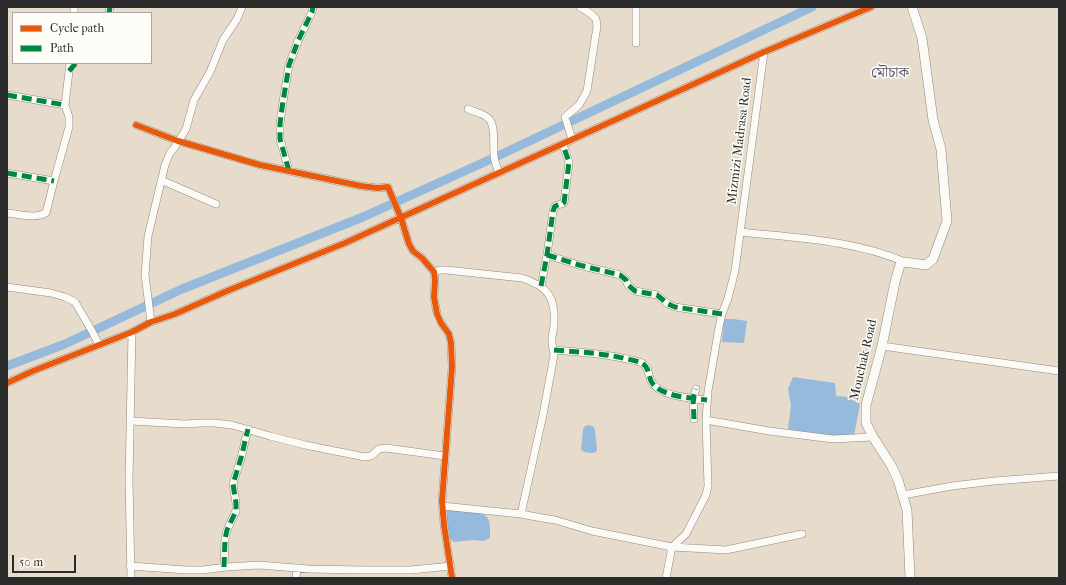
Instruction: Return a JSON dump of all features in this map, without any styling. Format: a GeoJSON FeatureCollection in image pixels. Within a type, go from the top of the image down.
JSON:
{"type":"FeatureCollection","features":[{"type":"Feature","properties":{"kind":"street"},"geometry":{"type":"LineString","coordinates":[[151,322],[146,275],[146,254],[148,236],[165,165],[170,153],[186,129],[194,100],[210,72],[223,40],[237,19],[242,7]]}},
{"type":"Feature","properties":{"kind":"street"},"geometry":{"type":"LineString","coordinates":[[289,171],[280,139],[282,108],[289,65],[313,7]]}},
{"type":"Feature","properties":{"kind":"street"},"geometry":{"type":"LineString","coordinates":[[572,139],[565,117],[579,105],[587,91],[597,27],[596,19],[592,14],[580,7]]}},
{"type":"Feature","properties":{"kind":"street"},"geometry":{"type":"LineString","coordinates":[[636,7],[636,43]]}},
{"type":"Feature","properties":{"kind":"street"},"geometry":{"type":"LineString","coordinates":[[7,382],[99,346],[151,322],[175,314],[345,243],[563,145],[572,139],[764,52],[871,7]]}},
{"type":"Feature","properties":{"kind":"street"},"geometry":{"type":"LineString","coordinates":[[740,232],[821,240],[873,250],[905,262],[926,265],[933,259],[947,221],[941,150],[933,120],[922,38],[912,7]]}},
{"type":"Feature","properties":{"kind":"street","name":"Mizmizi Madrasa Road"},"geometry":{"type":"LineString","coordinates":[[672,547],[686,534],[706,495],[708,486],[706,420],[707,400],[722,314],[728,298],[735,270],[764,52]]}},
{"type":"Feature","properties":{"kind":"street"},"geometry":{"type":"LineString","coordinates":[[7,213],[41,216],[46,213],[69,127],[69,117],[65,104],[70,64]]}},
{"type":"Feature","properties":{"kind":"street"},"geometry":{"type":"LineString","coordinates":[[69,71],[75,64]]}},
{"type":"Feature","properties":{"kind":"street"},"geometry":{"type":"LineString","coordinates":[[7,95],[65,104]]}},
{"type":"Feature","properties":{"kind":"street"},"geometry":{"type":"LineString","coordinates":[[468,108],[489,118],[492,122],[494,156],[499,173]]}},
{"type":"Feature","properties":{"kind":"street"},"geometry":{"type":"LineString","coordinates":[[136,125],[178,141],[260,165],[377,188],[388,187],[401,218],[409,244],[413,251],[422,258],[434,272],[435,305],[441,322],[449,334],[451,343],[452,372],[442,506],[452,578]]}},
{"type":"Feature","properties":{"kind":"street"},"geometry":{"type":"LineString","coordinates":[[541,286],[553,211],[555,206],[564,203],[565,197],[569,162],[563,145]]}},
{"type":"Feature","properties":{"kind":"street"},"geometry":{"type":"LineString","coordinates":[[7,173],[54,180]]}},
{"type":"Feature","properties":{"kind":"street"},"geometry":{"type":"LineString","coordinates":[[161,180],[216,204]]}},
{"type":"Feature","properties":{"kind":"street"},"geometry":{"type":"LineString","coordinates":[[547,255],[620,276],[626,280],[628,285],[635,291],[657,295],[668,304],[675,307],[722,314]]}},
{"type":"Feature","properties":{"kind":"street","name":"Mouchak Road"},"geometry":{"type":"LineString","coordinates":[[905,262],[900,265],[895,282],[882,346],[866,405],[866,423],[873,438],[891,465],[903,495],[907,510],[910,578]]}},
{"type":"Feature","properties":{"kind":"street"},"geometry":{"type":"LineString","coordinates":[[434,272],[446,270],[522,278],[541,286],[548,293],[553,303],[554,324],[552,343],[554,355],[543,415],[521,514]]}},
{"type":"Feature","properties":{"kind":"street"},"geometry":{"type":"LineString","coordinates":[[7,288],[51,293],[75,302],[82,312],[99,346]]}},
{"type":"Feature","properties":{"kind":"street"},"geometry":{"type":"LineString","coordinates":[[131,578],[129,480],[132,332]]}},
{"type":"Feature","properties":{"kind":"street"},"geometry":{"type":"LineString","coordinates":[[882,346],[1059,371]]}},
{"type":"Feature","properties":{"kind":"street"},"geometry":{"type":"LineString","coordinates":[[554,350],[605,355],[641,363],[647,368],[651,381],[656,387],[665,393],[707,400]]}},
{"type":"Feature","properties":{"kind":"street"},"geometry":{"type":"LineString","coordinates":[[694,419],[694,398],[696,389]]}},
{"type":"Feature","properties":{"kind":"street"},"geometry":{"type":"LineString","coordinates":[[706,420],[769,431],[833,439],[873,438]]}},
{"type":"Feature","properties":{"kind":"street"},"geometry":{"type":"LineString","coordinates":[[131,422],[185,424],[201,422],[232,425],[305,445],[365,457],[371,456],[379,449],[386,448],[445,456]]}},
{"type":"Feature","properties":{"kind":"street"},"geometry":{"type":"LineString","coordinates":[[224,568],[225,539],[227,530],[236,511],[233,484],[242,458],[248,430]]}},
{"type":"Feature","properties":{"kind":"street"},"geometry":{"type":"LineString","coordinates":[[903,495],[952,486],[1023,478],[1059,476]]}},
{"type":"Feature","properties":{"kind":"street"},"geometry":{"type":"LineString","coordinates":[[442,506],[521,514],[556,520],[592,531],[672,547],[726,550],[802,534]]}},
{"type":"Feature","properties":{"kind":"street"},"geometry":{"type":"LineString","coordinates":[[666,578],[672,547]]}},
{"type":"Feature","properties":{"kind":"street"},"geometry":{"type":"LineString","coordinates":[[130,566],[186,570],[258,565],[324,570],[411,570],[450,566]]}},
{"type":"Feature","properties":{"kind":"street"},"geometry":{"type":"LineString","coordinates":[[296,578],[297,568]]}},
{"type":"Feature","properties":{"kind":"water"},"geometry":{"type":"Polygon","coordinates":[[[724,319],[747,321],[744,343],[722,342],[724,319]]]}},
{"type":"Feature","properties":{"kind":"water"},"geometry":{"type":"Polygon","coordinates":[[[793,377],[835,383],[836,396],[847,397],[860,404],[854,436],[814,436],[788,429],[791,405],[788,389],[793,377]]]}},
{"type":"Feature","properties":{"kind":"water"},"geometry":{"type":"Polygon","coordinates":[[[589,425],[594,427],[595,431],[597,450],[596,452],[592,453],[581,450],[583,429],[585,426],[589,425]]]}},
{"type":"Feature","properties":{"kind":"water"},"geometry":{"type":"Polygon","coordinates":[[[448,509],[474,511],[486,516],[489,520],[490,538],[484,541],[472,540],[454,542],[450,539],[448,534],[446,517],[448,509]]]}},
{"type":"Feature","properties":{"kind":"waterway"},"geometry":{"type":"LineString","coordinates":[[7,366],[65,344],[182,289],[363,217],[500,155],[812,7]]}},
{"type":"Feature","properties":{"kind":"marked path"},"geometry":{"type":"LineString","coordinates":[[109,12],[110,7]]}},
{"type":"Feature","properties":{"kind":"marked path"},"geometry":{"type":"LineString","coordinates":[[289,171],[280,139],[282,108],[289,65],[313,7]]}},
{"type":"Feature","properties":{"kind":"marked path"},"geometry":{"type":"LineString","coordinates":[[69,71],[75,64]]}},
{"type":"Feature","properties":{"kind":"marked path"},"geometry":{"type":"LineString","coordinates":[[7,95],[65,105]]}},
{"type":"Feature","properties":{"kind":"marked path"},"geometry":{"type":"LineString","coordinates":[[541,286],[553,211],[555,206],[564,203],[569,162],[563,145]]}},
{"type":"Feature","properties":{"kind":"marked path"},"geometry":{"type":"LineString","coordinates":[[7,173],[54,181]]}},
{"type":"Feature","properties":{"kind":"marked path"},"geometry":{"type":"LineString","coordinates":[[547,255],[620,275],[635,291],[657,295],[668,304],[675,307],[722,314]]}},
{"type":"Feature","properties":{"kind":"marked path"},"geometry":{"type":"LineString","coordinates":[[554,350],[600,354],[639,362],[646,367],[651,381],[655,386],[668,394],[707,400]]}},
{"type":"Feature","properties":{"kind":"marked path"},"geometry":{"type":"LineString","coordinates":[[694,419],[693,398],[696,389]]}},
{"type":"Feature","properties":{"kind":"marked path"},"geometry":{"type":"LineString","coordinates":[[224,567],[225,539],[227,530],[236,511],[233,484],[248,429]]}},
{"type":"Feature","properties":{"kind":"cycle path"},"geometry":{"type":"LineString","coordinates":[[7,383],[33,371],[132,332],[151,322],[175,314],[345,243],[764,52],[871,7]]}},
{"type":"Feature","properties":{"kind":"cycle path"},"geometry":{"type":"LineString","coordinates":[[136,125],[178,141],[260,165],[361,186],[377,188],[388,187],[401,218],[409,244],[413,251],[422,258],[434,272],[434,297],[437,314],[441,323],[449,334],[451,343],[452,367],[442,501],[452,578]]}},
{"type":"Feature","properties":{"kind":"district","name":"মৌচাক"},"geometry":{"type":"Point","coordinates":[890,73]}}]}
